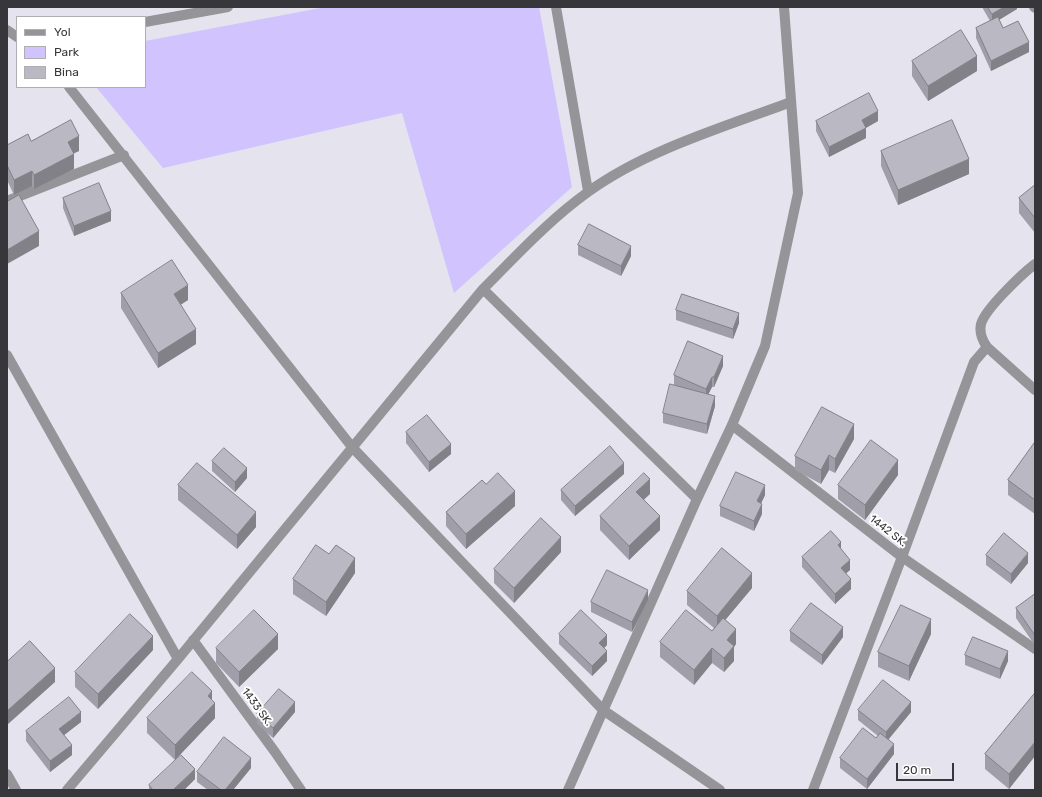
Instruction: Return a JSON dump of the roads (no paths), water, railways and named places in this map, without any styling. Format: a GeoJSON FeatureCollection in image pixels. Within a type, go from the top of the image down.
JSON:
{"type":"FeatureCollection","features":[{"type":"Feature","properties":{"kind":"street"},"geometry":{"type":"LineString","coordinates":[[146,22],[228,7]]}},
{"type":"Feature","properties":{"kind":"street"},"geometry":{"type":"LineString","coordinates":[[556,7],[588,191]]}},
{"type":"Feature","properties":{"kind":"street"},"geometry":{"type":"LineString","coordinates":[[568,790],[697,499],[732,425],[765,346],[798,193],[784,7]]}},
{"type":"Feature","properties":{"kind":"street"},"geometry":{"type":"LineString","coordinates":[[7,30],[16,36]]}},
{"type":"Feature","properties":{"kind":"street"},"geometry":{"type":"LineString","coordinates":[[70,88],[124,155],[352,448],[603,710],[720,790]]}},
{"type":"Feature","properties":{"kind":"street"},"geometry":{"type":"LineString","coordinates":[[67,790],[178,659],[484,289],[534,237],[561,212],[588,191],[641,160],[791,102]]}},
{"type":"Feature","properties":{"kind":"street"},"geometry":{"type":"LineString","coordinates":[[7,201],[124,155]]}},
{"type":"Feature","properties":{"kind":"street"},"geometry":{"type":"LineString","coordinates":[[1035,264],[1026,271],[986,313],[980,331],[982,340],[986,347],[1035,390]]}},
{"type":"Feature","properties":{"kind":"street"},"geometry":{"type":"LineString","coordinates":[[484,289],[697,499]]}},
{"type":"Feature","properties":{"kind":"street"},"geometry":{"type":"LineString","coordinates":[[813,790],[902,557],[974,362],[986,347]]}},
{"type":"Feature","properties":{"kind":"street"},"geometry":{"type":"LineString","coordinates":[[7,355],[178,659]]}},
{"type":"Feature","properties":{"kind":"street","name":"1442 SK."},"geometry":{"type":"LineString","coordinates":[[732,425],[902,557],[1035,649]]}},
{"type":"Feature","properties":{"kind":"street","name":"1433 SK."},"geometry":{"type":"LineString","coordinates":[[193,640],[301,790]]}},
{"type":"Feature","properties":{"kind":"street"},"geometry":{"type":"LineString","coordinates":[[7,774],[16,790]]}}]}
